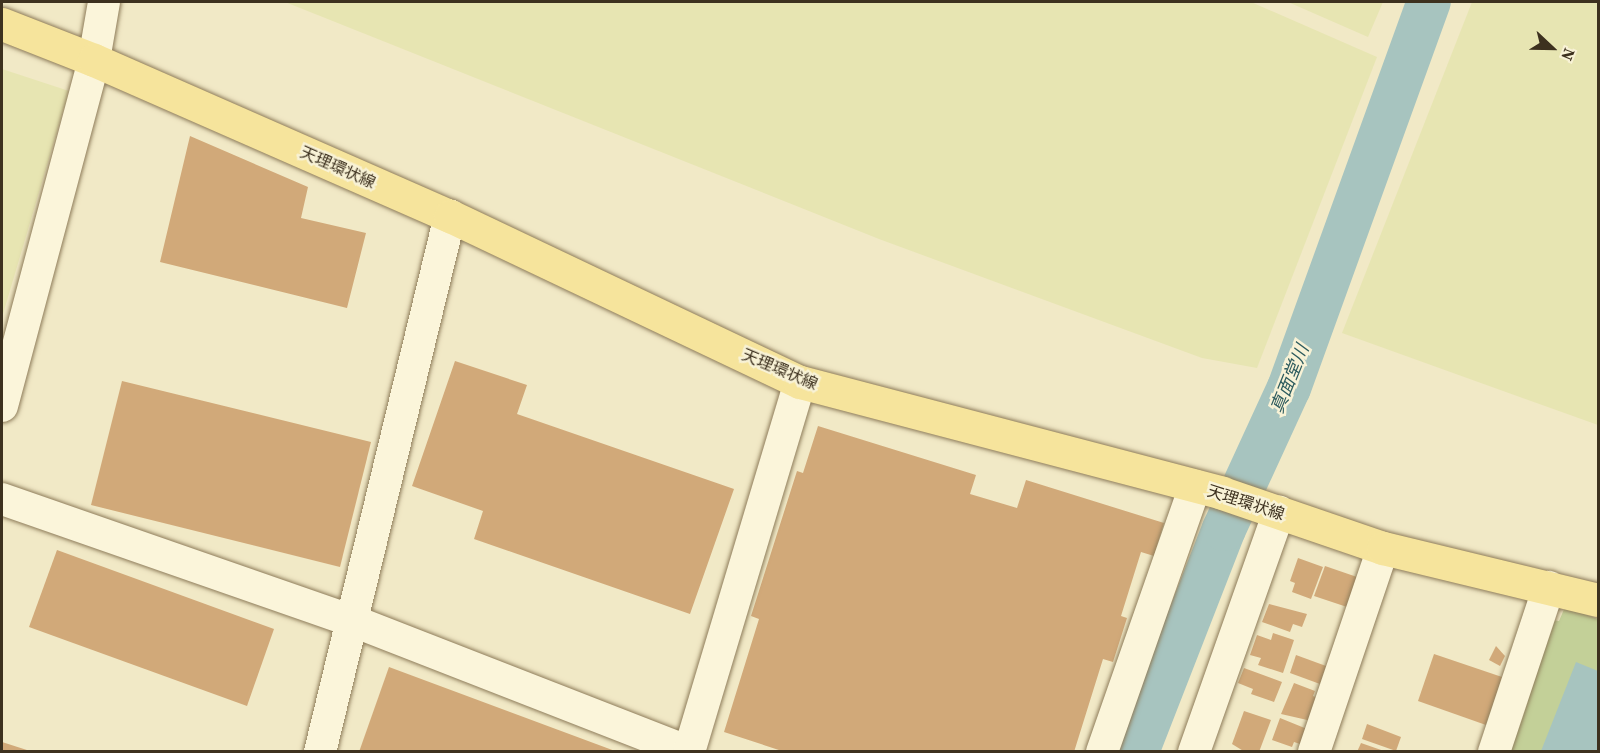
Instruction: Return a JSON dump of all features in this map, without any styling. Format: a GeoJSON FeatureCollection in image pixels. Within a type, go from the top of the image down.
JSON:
{"type":"FeatureCollection","features":[{"type":"Feature","properties":{"kind":"main road","name":"天理環状線"},"geometry":{"type":"LineString","coordinates":[[2,24],[94,60],[450,216],[800,382],[1209,490],[1383,548],[1599,600]]}},
{"type":"Feature","properties":{"kind":"street"},"geometry":{"type":"LineString","coordinates":[[2,406],[94,60],[104,2]]}},
{"type":"Feature","properties":{"kind":"street"},"geometry":{"type":"LineString","coordinates":[[320,752],[450,216]]}},
{"type":"Feature","properties":{"kind":"street"},"geometry":{"type":"LineString","coordinates":[[2,499],[353,621],[689,752],[800,382]]}},
{"type":"Feature","properties":{"kind":"street"},"geometry":{"type":"LineString","coordinates":[[1102,752],[1209,490]]}},
{"type":"Feature","properties":{"kind":"street"},"geometry":{"type":"LineString","coordinates":[[1194,752],[1272,510]]}},
{"type":"Feature","properties":{"kind":"street"},"geometry":{"type":"LineString","coordinates":[[1314,752],[1383,548]]}},
{"type":"Feature","properties":{"kind":"street"},"geometry":{"type":"LineString","coordinates":[[1494,752],[1549,587]]}},
{"type":"Feature","properties":{"kind":"shaded area"},"geometry":{"type":"Polygon","coordinates":[[[285,2],[1251,2],[1377,57],[1257,368],[1202,358],[879,239],[285,2]]]}},
{"type":"Feature","properties":{"kind":"shaded area"},"geometry":{"type":"Polygon","coordinates":[[[1288,2],[1383,2],[1368,37],[1288,2]]]}},
{"type":"Feature","properties":{"kind":"shaded area"},"geometry":{"type":"Polygon","coordinates":[[[1472,2],[1598,2],[1598,425],[1342,333],[1472,2]]]}},
{"type":"Feature","properties":{"kind":"shaded area"},"geometry":{"type":"Polygon","coordinates":[[[2,69],[69,91],[3,314],[2,313],[2,69]]]}},
{"type":"Feature","properties":{"kind":"green space"},"geometry":{"type":"Polygon","coordinates":[[[1565,607],[1598,619],[1598,751],[1507,752],[1552,620],[1559,621],[1565,607]]]}},
{"type":"Feature","properties":{"kind":"water"},"geometry":{"type":"Polygon","coordinates":[[[1576,662],[1598,671],[1598,751],[1541,751],[1576,662]]]}},
{"type":"Feature","properties":{"kind":"building"},"geometry":{"type":"Polygon","coordinates":[[[190,136],[308,187],[301,218],[366,233],[347,308],[160,262],[190,136]]]}},
{"type":"Feature","properties":{"kind":"building"},"geometry":{"type":"Polygon","coordinates":[[[455,361],[527,385],[517,414],[734,489],[690,614],[474,539],[483,511],[412,486],[455,361]]]}},
{"type":"Feature","properties":{"kind":"building"},"geometry":{"type":"Polygon","coordinates":[[[122,381],[371,442],[340,567],[91,505],[122,381]]]}},
{"type":"Feature","properties":{"kind":"building"},"geometry":{"type":"Polygon","coordinates":[[[818,426],[976,475],[970,494],[1017,508],[1026,480],[1164,523],[1154,556],[1141,552],[1121,616],[1127,618],[1113,662],[1103,659],[1074,752],[785,752],[724,732],[759,619],[751,616],[797,471],[803,473],[818,426]]]}},
{"type":"Feature","properties":{"kind":"building"},"geometry":{"type":"Polygon","coordinates":[[[57,550],[274,629],[247,706],[29,627],[57,550]]]}},
{"type":"Feature","properties":{"kind":"building"},"geometry":{"type":"Polygon","coordinates":[[[1298,558],[1323,567],[1311,599],[1292,592],[1295,583],[1290,581],[1298,558]]]}},
{"type":"Feature","properties":{"kind":"building"},"geometry":{"type":"Polygon","coordinates":[[[1325,566],[1357,577],[1347,607],[1314,596],[1325,566]]]}},
{"type":"Feature","properties":{"kind":"building"},"geometry":{"type":"Polygon","coordinates":[[[1269,604],[1307,614],[1302,627],[1293,624],[1290,632],[1262,622],[1269,604]]]}},
{"type":"Feature","properties":{"kind":"building"},"geometry":{"type":"Polygon","coordinates":[[[1273,633],[1294,640],[1283,673],[1258,665],[1261,658],[1250,655],[1257,635],[1271,640],[1273,633]]]}},
{"type":"Feature","properties":{"kind":"building"},"geometry":{"type":"Polygon","coordinates":[[[1496,646],[1505,656],[1500,666],[1489,660],[1496,646]]]}},
{"type":"Feature","properties":{"kind":"building"},"geometry":{"type":"Polygon","coordinates":[[[1434,654],[1502,677],[1486,725],[1418,701],[1434,654]]]}},
{"type":"Feature","properties":{"kind":"building"},"geometry":{"type":"Polygon","coordinates":[[[1296,655],[1326,666],[1320,684],[1290,673],[1296,655]]]}},
{"type":"Feature","properties":{"kind":"building"},"geometry":{"type":"Polygon","coordinates":[[[389,667],[615,751],[615,752],[359,752],[389,667]]]}},
{"type":"Feature","properties":{"kind":"building"},"geometry":{"type":"Polygon","coordinates":[[[1244,668],[1282,682],[1274,702],[1251,694],[1253,689],[1238,683],[1244,668]]]}},
{"type":"Feature","properties":{"kind":"building"},"geometry":{"type":"Polygon","coordinates":[[[1294,683],[1315,691],[1313,696],[1324,701],[1316,722],[1281,714],[1294,683]]]}},
{"type":"Feature","properties":{"kind":"building"},"geometry":{"type":"Polygon","coordinates":[[[1244,711],[1271,720],[1259,752],[1245,752],[1232,744],[1244,711]]]}},
{"type":"Feature","properties":{"kind":"building"},"geometry":{"type":"Polygon","coordinates":[[[1280,718],[1312,731],[1306,746],[1294,742],[1292,747],[1272,740],[1280,718]]]}},
{"type":"Feature","properties":{"kind":"building"},"geometry":{"type":"Polygon","coordinates":[[[1367,724],[1401,737],[1396,751],[1362,739],[1367,724]]]}},
{"type":"Feature","properties":{"kind":"building"},"geometry":{"type":"Polygon","coordinates":[[[2,742],[30,751],[30,752],[2,752],[2,742]]]}},
{"type":"Feature","properties":{"kind":"building"},"geometry":{"type":"Polygon","coordinates":[[[1361,743],[1384,751],[1384,752],[1357,752],[1361,743]]]}},
{"type":"Feature","properties":{"kind":"waterway","name":"真面堂川"},"geometry":{"type":"LineString","coordinates":[[1137,752],[1224,529],[1289,388],[1429,2]]}}]}
